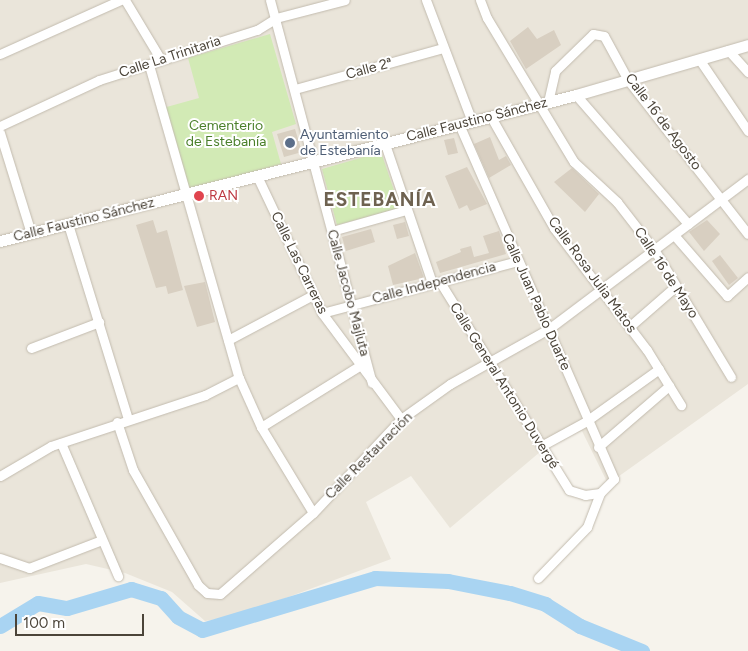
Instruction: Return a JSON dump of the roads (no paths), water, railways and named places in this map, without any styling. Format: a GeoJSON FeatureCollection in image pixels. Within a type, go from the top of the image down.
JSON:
{"type":"FeatureCollection","features":[{"type":"Feature","properties":{"kind":"street"},"geometry":{"type":"LineString","coordinates":[[0,54],[121,0]]}},
{"type":"Feature","properties":{"kind":"street"},"geometry":{"type":"LineString","coordinates":[[125,0],[161,60]]}},
{"type":"Feature","properties":{"kind":"street","name":"Calle Jacobo Majluta"},"geometry":{"type":"LineString","coordinates":[[270,0],[351,304],[362,364],[372,383],[401,419]]}},
{"type":"Feature","properties":{"kind":"street","name":"Calle La Trinitaria"},"geometry":{"type":"LineString","coordinates":[[0,126],[99,80],[258,30],[276,18],[345,0]]}},
{"type":"Feature","properties":{"kind":"street"},"geometry":{"type":"LineString","coordinates":[[426,0],[472,122]]}},
{"type":"Feature","properties":{"kind":"street","name":"Calle 16 de Mayo"},"geometry":{"type":"LineString","coordinates":[[480,0],[543,103],[574,162],[617,202],[655,251],[731,377]]}},
{"type":"Feature","properties":{"kind":"street","name":"Calle 16 de Agosto"},"geometry":{"type":"LineString","coordinates":[[543,103],[555,71],[593,34],[604,36],[628,80],[748,234]]}},
{"type":"Feature","properties":{"kind":"street","name":"Calle Faustino Sánchez"},"geometry":{"type":"LineString","coordinates":[[0,241],[576,95],[748,45]]}},
{"type":"Feature","properties":{"kind":"street","name":"Calle 2ª"},"geometry":{"type":"LineString","coordinates":[[295,89],[443,48]]}},
{"type":"Feature","properties":{"kind":"street"},"geometry":{"type":"LineString","coordinates":[[728,50],[748,72]]}},
{"type":"Feature","properties":{"kind":"street"},"geometry":{"type":"LineString","coordinates":[[698,59],[748,131]]}},
{"type":"Feature","properties":{"kind":"street"},"geometry":{"type":"LineString","coordinates":[[149,65],[239,378],[261,427],[313,513]]}},
{"type":"Feature","properties":{"kind":"street"},"geometry":{"type":"LineString","coordinates":[[576,95],[688,224]]}},
{"type":"Feature","properties":{"kind":"street","name":"Calle Rosa Julia Matos"},"geometry":{"type":"LineString","coordinates":[[491,117],[554,228],[629,327],[681,405]]}},
{"type":"Feature","properties":{"kind":"street","name":"Calle Juan Pablo Duarte"},"geometry":{"type":"LineString","coordinates":[[459,125],[517,261],[550,328],[586,422],[614,479],[600,493]]}},
{"type":"Feature","properties":{"kind":"street"},"geometry":{"type":"LineString","coordinates":[[0,133],[31,233]]}},
{"type":"Feature","properties":{"kind":"street","name":"Calle General Antonio Duvergé"},"geometry":{"type":"LineString","coordinates":[[385,144],[406,210],[436,283],[569,490],[585,495],[600,493]]}},
{"type":"Feature","properties":{"kind":"street","name":"Calle Las Carreras"},"geometry":{"type":"LineString","coordinates":[[257,176],[322,313],[362,364]]}},
{"type":"Feature","properties":{"kind":"street","name":"Calle Restauración"},"geometry":{"type":"LineString","coordinates":[[117,422],[133,470],[198,585],[208,593],[220,594],[236,583],[313,513],[401,419],[488,363],[550,328],[602,292],[688,224],[748,180]]}},
{"type":"Feature","properties":{"kind":"street"},"geometry":{"type":"LineString","coordinates":[[332,231],[406,210]]}},
{"type":"Feature","properties":{"kind":"street"},"geometry":{"type":"LineString","coordinates":[[68,224],[128,419]]}},
{"type":"Feature","properties":{"kind":"street"},"geometry":{"type":"LineString","coordinates":[[674,235],[728,296],[748,277]]}},
{"type":"Feature","properties":{"kind":"street","name":"Calle Independencia"},"geometry":{"type":"LineString","coordinates":[[322,313],[517,261]]}},
{"type":"Feature","properties":{"kind":"street"},"geometry":{"type":"LineString","coordinates":[[629,327],[676,286]]}},
{"type":"Feature","properties":{"kind":"street"},"geometry":{"type":"LineString","coordinates":[[228,340],[313,295]]}},
{"type":"Feature","properties":{"kind":"street"},"geometry":{"type":"LineString","coordinates":[[31,348],[99,322]]}},
{"type":"Feature","properties":{"kind":"street"},"geometry":{"type":"LineString","coordinates":[[261,427],[362,364]]}},
{"type":"Feature","properties":{"kind":"street"},"geometry":{"type":"LineString","coordinates":[[542,446],[586,422],[659,370]]}},
{"type":"Feature","properties":{"kind":"street"},"geometry":{"type":"LineString","coordinates":[[0,476],[61,443],[117,422],[205,395],[239,378]]}},
{"type":"Feature","properties":{"kind":"street"},"geometry":{"type":"LineString","coordinates":[[598,447],[669,386]]}},
{"type":"Feature","properties":{"kind":"street"},"geometry":{"type":"LineString","coordinates":[[61,443],[118,576]]}},
{"type":"Feature","properties":{"kind":"street"},"geometry":{"type":"LineString","coordinates":[[538,578],[588,527],[600,493]]}},
{"type":"Feature","properties":{"kind":"street"},"geometry":{"type":"LineString","coordinates":[[0,558],[29,568],[102,540]]}},
{"type":"Feature","properties":{"kind":"waterway"},"geometry":{"type":"LineString","coordinates":[[0,626],[38,603],[67,608],[131,589],[161,598],[178,617],[202,630],[375,578],[448,581],[510,593],[545,604],[580,626],[642,651]]}},
{"type":"Feature","properties":{"kind":"place","name":"Ayuntamiento de Estebanía"},"geometry":{"type":"Point","coordinates":[290,143]}},
{"type":"Feature","properties":{"kind":"place","name":"RAN"},"geometry":{"type":"Point","coordinates":[199,196]}},
{"type":"Feature","properties":{"kind":"district","name":"ESTEBANÍA"},"geometry":{"type":"Point","coordinates":[380,200]}},
{"type":"Feature","properties":{"kind":"park label","name":"Cementerio de Estebanía"},"geometry":{"type":"Point","coordinates":[226,134]}}]}
